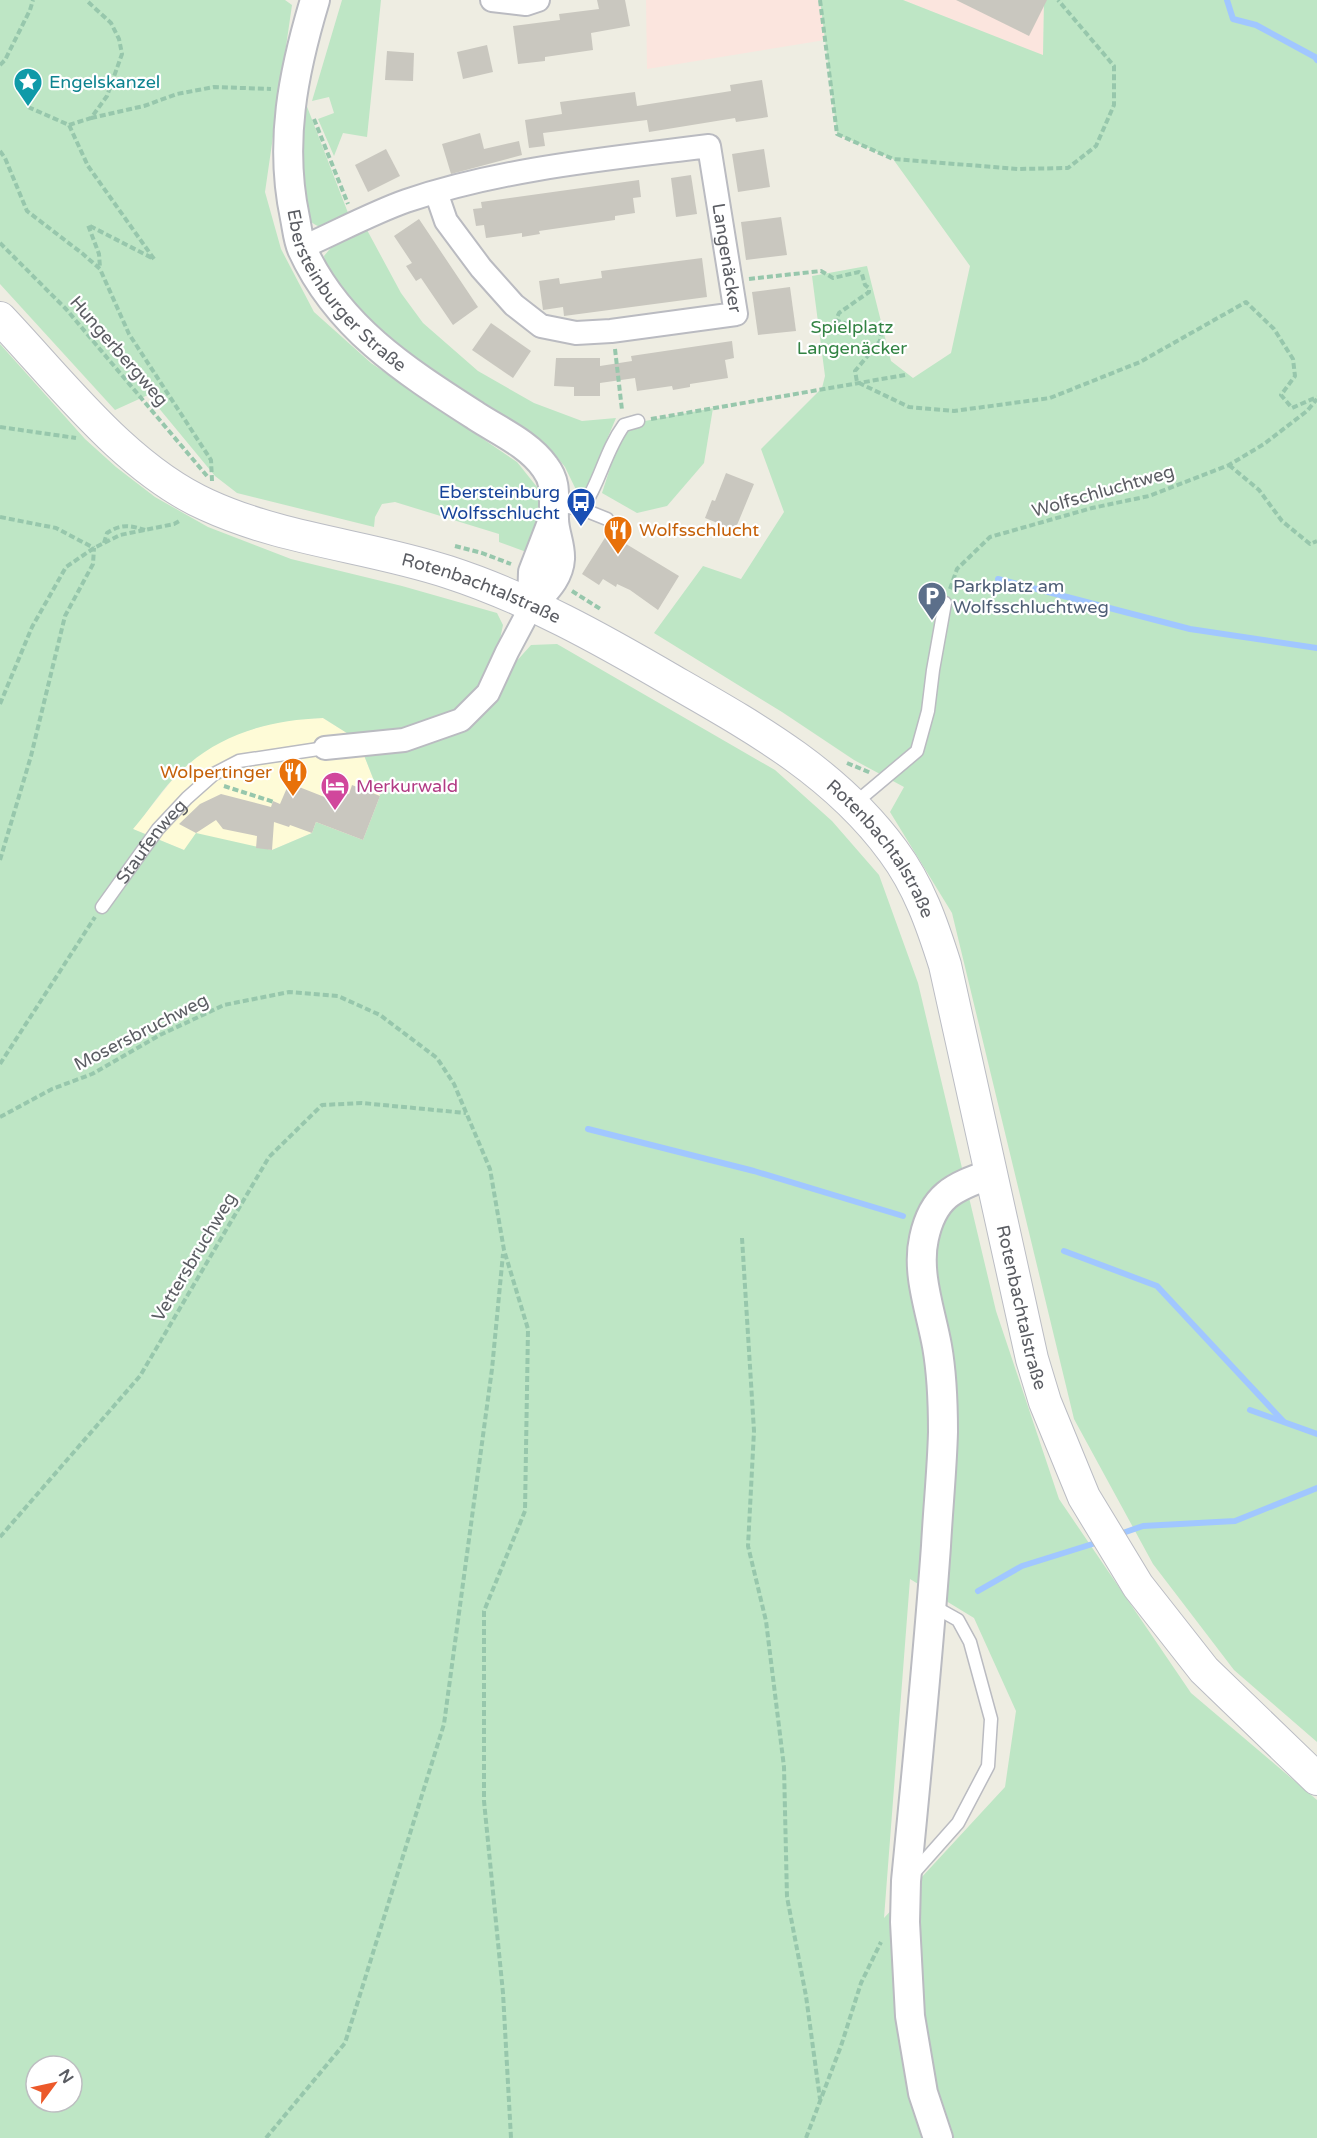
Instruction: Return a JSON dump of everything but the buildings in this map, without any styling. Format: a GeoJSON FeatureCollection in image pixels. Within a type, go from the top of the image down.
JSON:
{"type":"FeatureCollection","features":[{"type":"Feature","properties":{"kind":"main road","name":"Rotenbachtalstraße"},"geometry":{"type":"LineString","coordinates":[[0,318],[104,430],[166,484],[209,494],[263,527],[448,572],[532,604],[636,659],[759,730],[810,765],[854,805],[894,852],[927,910],[945,965],[1032,1359],[1045,1402],[1084,1497],[1138,1586],[1204,1670],[1317,1779]]}},
{"type":"Feature","properties":{"kind":"street","name":"Ebersteinburger Straße"},"geometry":{"type":"LineString","coordinates":[[315,0],[292,90],[287,137],[290,195],[301,248],[331,299],[367,339],[413,376],[536,457],[551,477],[555,490],[554,512],[560,559],[553,580],[532,604]]}},
{"type":"Feature","properties":{"kind":"street"},"geometry":{"type":"LineString","coordinates":[[492,0],[526,4],[538,0]]}},
{"type":"Feature","properties":{"kind":"street","name":"Langenäcker"},"geometry":{"type":"LineString","coordinates":[[301,248],[404,202],[436,192],[491,178],[545,167],[709,146],[736,314],[611,331],[576,333],[541,326],[514,305],[481,268],[446,220],[436,192]]}},
{"type":"Feature","properties":{"kind":"street","name":"Staufenweg"},"geometry":{"type":"LineString","coordinates":[[325,748],[404,740],[461,720],[488,693],[532,604]]}},
{"type":"Feature","properties":{"kind":"street"},"geometry":{"type":"LineString","coordinates":[[938,2138],[923,2093],[910,2016],[905,1922],[906,1881],[932,1605],[943,1434],[943,1390],[922,1273],[923,1241],[930,1217],[940,1199],[959,1185],[991,1174]]}},
{"type":"Feature","properties":{"kind":"lane"},"geometry":{"type":"LineString","coordinates":[[582,510],[592,494],[615,436],[624,425],[638,422]]}},
{"type":"Feature","properties":{"kind":"lane"},"geometry":{"type":"LineString","coordinates":[[554,512],[582,510],[607,519]]}},
{"type":"Feature","properties":{"kind":"lane"},"geometry":{"type":"LineString","coordinates":[[854,805],[917,751],[928,711],[945,603]]}},
{"type":"Feature","properties":{"kind":"lane","name":"Staufenweg"},"geometry":{"type":"LineString","coordinates":[[102,907],[158,829],[214,774],[239,761],[325,748]]}},
{"type":"Feature","properties":{"kind":"lane"},"geometry":{"type":"LineString","coordinates":[[906,1881],[958,1823],[988,1766],[991,1719],[970,1642],[958,1620],[932,1605]]}},
{"type":"Feature","properties":{"kind":"path"},"geometry":{"type":"LineString","coordinates":[[0,65],[5,60],[33,0]]}},
{"type":"Feature","properties":{"kind":"path"},"geometry":{"type":"LineString","coordinates":[[86,0],[111,23],[119,39],[122,54],[107,96],[91,118]]}},
{"type":"Feature","properties":{"kind":"path"},"geometry":{"type":"LineString","coordinates":[[820,0],[837,134],[893,159],[1018,169],[1068,168],[1096,146],[1114,105],[1114,66],[1058,0]]}},
{"type":"Feature","properties":{"kind":"path"},"geometry":{"type":"LineString","coordinates":[[28,107],[69,125],[144,106],[177,94],[214,87],[292,90],[307,101],[356,224]]}},
{"type":"Feature","properties":{"kind":"path"},"geometry":{"type":"LineString","coordinates":[[0,704],[32,627],[66,567],[94,548],[120,535],[174,524],[209,494],[210,460],[129,334],[100,269],[99,254],[88,225],[154,259],[88,166],[69,125]]}},
{"type":"Feature","properties":{"kind":"path"},"geometry":{"type":"LineString","coordinates":[[0,151],[27,211],[100,269]]}},
{"type":"Feature","properties":{"kind":"path","name":"Hungerbergweg"},"geometry":{"type":"LineString","coordinates":[[0,243],[66,309],[209,494]]}},
{"type":"Feature","properties":{"kind":"path"},"geometry":{"type":"LineString","coordinates":[[731,281],[821,271],[833,278],[859,272],[862,274],[869,292],[839,314],[836,320],[844,324],[876,329],[881,334],[880,341],[855,371],[857,382]]}},
{"type":"Feature","properties":{"kind":"path"},"geometry":{"type":"LineString","coordinates":[[857,382],[909,407],[954,411],[1050,398],[1140,362],[1246,302],[1274,329],[1293,359],[1295,376],[1281,395],[1292,408],[1317,398]]}},
{"type":"Feature","properties":{"kind":"path"},"geometry":{"type":"LineString","coordinates":[[611,331],[624,425]]}},
{"type":"Feature","properties":{"kind":"path"},"geometry":{"type":"LineString","coordinates":[[638,422],[905,375]]}},
{"type":"Feature","properties":{"kind":"path","name":"Wolfschluchtweg"},"geometry":{"type":"LineString","coordinates":[[945,603],[957,569],[990,537],[1092,508],[1149,496],[1229,465],[1264,444],[1306,411],[1317,398]]}},
{"type":"Feature","properties":{"kind":"path"},"geometry":{"type":"LineString","coordinates":[[0,428],[85,439],[104,430]]}},
{"type":"Feature","properties":{"kind":"path"},"geometry":{"type":"LineString","coordinates":[[1229,465],[1259,490],[1282,521],[1310,544],[1317,541]]}},
{"type":"Feature","properties":{"kind":"path"},"geometry":{"type":"LineString","coordinates":[[0,517],[56,528],[94,548]]}},
{"type":"Feature","properties":{"kind":"path"},"geometry":{"type":"LineString","coordinates":[[104,543],[106,533],[118,526],[129,525],[146,530]]}},
{"type":"Feature","properties":{"kind":"path"},"geometry":{"type":"LineString","coordinates":[[0,860],[31,756],[65,616],[93,564],[94,548]]}},
{"type":"Feature","properties":{"kind":"path"},"geometry":{"type":"LineString","coordinates":[[214,774],[224,786],[274,802]]}},
{"type":"Feature","properties":{"kind":"path"},"geometry":{"type":"LineString","coordinates":[[0,1064],[102,907]]}},
{"type":"Feature","properties":{"kind":"path","name":"Mosersbruchweg"},"geometry":{"type":"LineString","coordinates":[[0,1118],[52,1089],[92,1074],[160,1035],[224,1005],[290,992],[338,996],[380,1015],[437,1058],[454,1084],[490,1169],[504,1250]]}},
{"type":"Feature","properties":{"kind":"path","name":"Vettersbruchweg"},"geometry":{"type":"LineString","coordinates":[[0,1537],[140,1376],[269,1157],[322,1105],[362,1103],[466,1113]]}},
{"type":"Feature","properties":{"kind":"path"},"geometry":{"type":"LineString","coordinates":[[742,1238],[754,1431],[748,1546],[767,1632],[784,1767],[788,1897],[806,1996],[820,2099]]}},
{"type":"Feature","properties":{"kind":"path"},"geometry":{"type":"LineString","coordinates":[[266,2138],[345,2043],[444,1724],[492,1369],[504,1250]]}},
{"type":"Feature","properties":{"kind":"path"},"geometry":{"type":"LineString","coordinates":[[504,1250],[528,1329],[525,1511],[484,1611],[484,1801],[503,1993],[511,2138]]}},
{"type":"Feature","properties":{"kind":"path"},"geometry":{"type":"LineString","coordinates":[[806,2138],[861,1983],[883,1939],[905,1922]]}},
{"type":"Feature","properties":{"kind":"shaded area"},"geometry":{"type":"Polygon","coordinates":[[[646,0],[820,0],[825,40],[647,69],[646,0]]]}},
{"type":"Feature","properties":{"kind":"shaded area"},"geometry":{"type":"Polygon","coordinates":[[[903,0],[1044,0],[1043,56],[903,0]]]}},
{"type":"Feature","properties":{"kind":"shaded area"},"geometry":{"type":"Polygon","coordinates":[[[323,718],[358,740],[380,796],[363,840],[317,823],[312,833],[272,850],[184,850],[133,829],[178,773],[205,750],[233,735],[270,724],[296,719],[323,718]]]}},
{"type":"Feature","properties":{"kind":"green space"},"geometry":{"type":"Polygon","coordinates":[[[0,0],[285,0],[292,5],[265,192],[281,249],[314,312],[371,363],[517,462],[537,487],[542,524],[529,553],[499,542],[499,534],[395,502],[382,504],[375,517],[374,527],[237,493],[215,476],[148,395],[115,410],[0,284],[0,0]]]}},
{"type":"Feature","properties":{"kind":"green space"},"geometry":{"type":"Polygon","coordinates":[[[342,0],[381,0],[367,137],[343,133],[334,156],[318,119],[334,113],[329,97],[312,101],[342,0]]]}},
{"type":"Feature","properties":{"kind":"green space","name":"Spielplatz Langenäcker"},"geometry":{"type":"Polygon","coordinates":[[[820,0],[903,0],[1043,55],[1044,0],[1317,0],[1317,1742],[1234,1670],[1153,1564],[1074,1419],[952,913],[890,812],[904,787],[854,760],[782,712],[654,633],[703,566],[741,579],[784,512],[761,449],[822,388],[825,376],[812,276],[867,266],[891,361],[913,378],[951,353],[970,266],[893,159],[837,134],[820,0]]]}},
{"type":"Feature","properties":{"kind":"green space"},"geometry":{"type":"Polygon","coordinates":[[[302,104],[306,104],[350,218],[330,226],[324,227],[312,222],[304,211],[300,194],[298,174],[302,104]]]}},
{"type":"Feature","properties":{"kind":"green space"},"geometry":{"type":"Polygon","coordinates":[[[367,230],[401,293],[423,323],[478,371],[534,403],[582,421],[616,418],[583,496],[580,498],[565,467],[552,451],[390,345],[327,274],[324,256],[334,244],[367,230]]]}},
{"type":"Feature","properties":{"kind":"green space"},"geometry":{"type":"Polygon","coordinates":[[[0,344],[85,439],[155,497],[208,527],[291,559],[402,586],[497,613],[503,625],[493,672],[514,664],[531,645],[557,644],[775,770],[832,821],[879,875],[918,983],[996,1311],[1059,1499],[1191,1693],[1317,1800],[1317,2138],[0,2138],[0,344]],[[323,718],[264,726],[228,739],[195,759],[174,778],[133,829],[184,850],[196,833],[272,850],[312,833],[316,822],[363,840],[380,796],[358,740],[323,718]],[[910,1579],[884,1918],[1005,1787],[1016,1711],[974,1618],[910,1579]]]}},
{"type":"Feature","properties":{"kind":"green space"},"geometry":{"type":"Polygon","coordinates":[[[713,408],[704,463],[667,506],[637,513],[602,493],[624,425],[713,408]]]}},
{"type":"Feature","properties":{"kind":"waterway"},"geometry":{"type":"LineString","coordinates":[[1227,0],[1233,19],[1256,25],[1317,60]]}},
{"type":"Feature","properties":{"kind":"waterway"},"geometry":{"type":"LineString","coordinates":[[998,579],[1190,629],[1317,648]]}},
{"type":"Feature","properties":{"kind":"waterway"},"geometry":{"type":"LineString","coordinates":[[588,1129],[754,1171],[903,1216]]}},
{"type":"Feature","properties":{"kind":"waterway"},"geometry":{"type":"LineString","coordinates":[[1064,1251],[1157,1286],[1283,1421]]}},
{"type":"Feature","properties":{"kind":"waterway"},"geometry":{"type":"LineString","coordinates":[[1250,1410],[1317,1434]]}},
{"type":"Feature","properties":{"kind":"waterway"},"geometry":{"type":"LineString","coordinates":[[1117,1535],[1143,1526],[1235,1521],[1317,1488]]}},
{"type":"Feature","properties":{"kind":"waterway"},"geometry":{"type":"LineString","coordinates":[[978,1591],[1022,1566],[1102,1541]]}},
{"type":"Feature","properties":{"kind":"place","name":"Engelskanzel"},"geometry":{"type":"Point","coordinates":[28,108]}},
{"type":"Feature","properties":{"kind":"place","name":"Ebersteinburg Wolfsschlucht"},"geometry":{"type":"Point","coordinates":[581,528]}},
{"type":"Feature","properties":{"kind":"place","name":"Wolfsschlucht"},"geometry":{"type":"Point","coordinates":[618,556]}},
{"type":"Feature","properties":{"kind":"place","name":"Parkplatz am Wolfsschluchtweg"},"geometry":{"type":"Point","coordinates":[932,622]}},
{"type":"Feature","properties":{"kind":"place","name":"Wolpertinger"},"geometry":{"type":"Point","coordinates":[293,798]}},
{"type":"Feature","properties":{"kind":"place","name":"Merkurwald"},"geometry":{"type":"Point","coordinates":[335,812]}}]}
